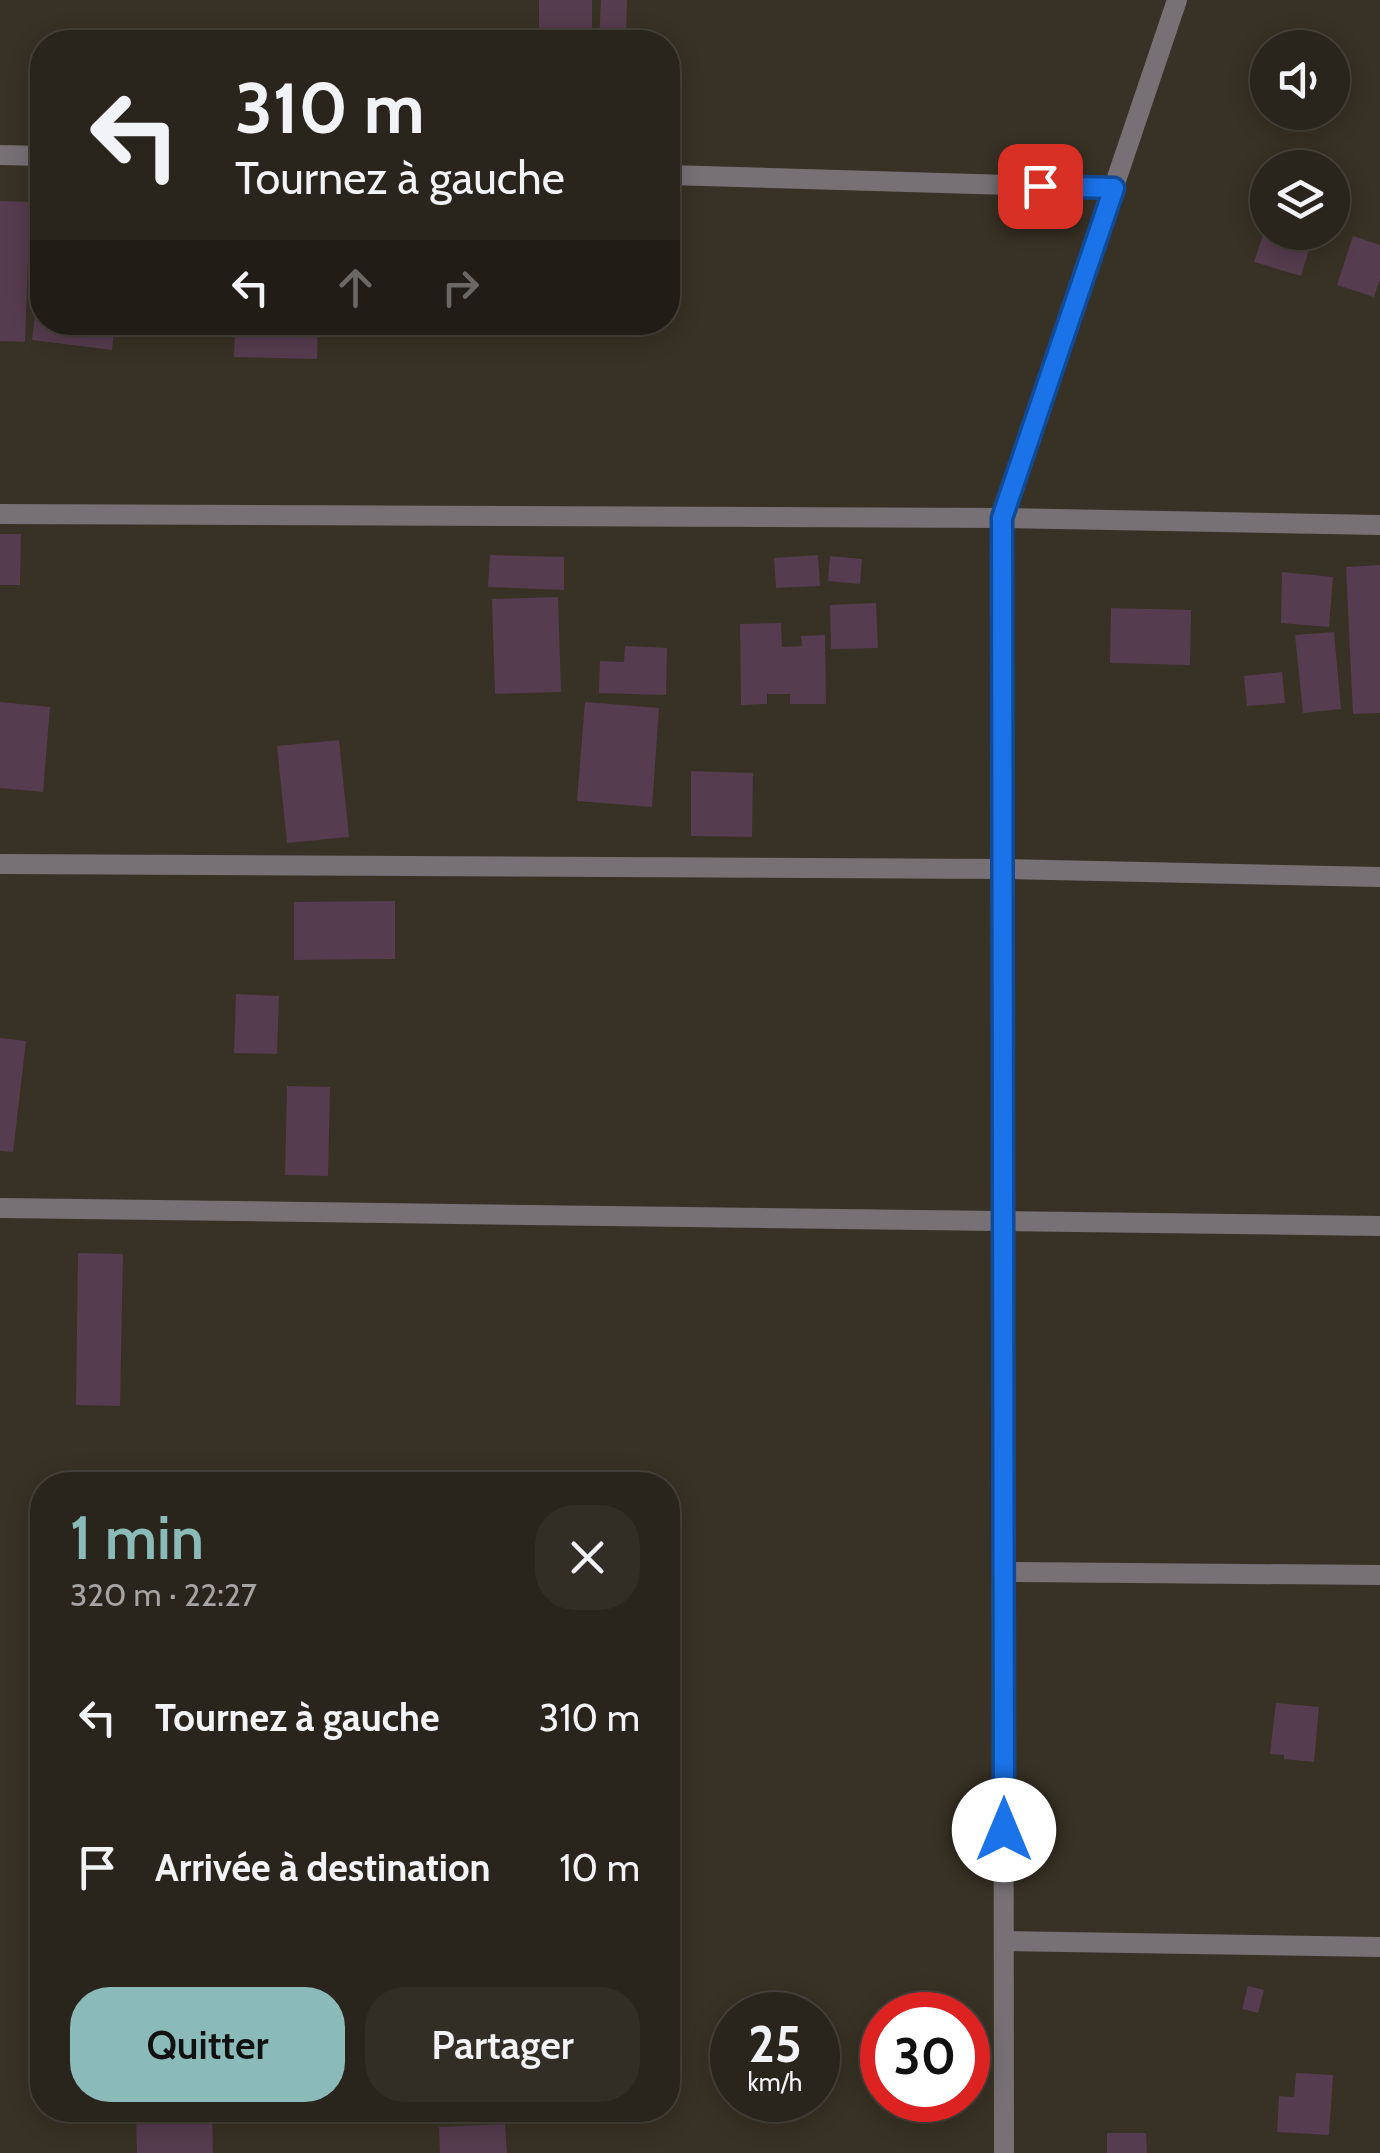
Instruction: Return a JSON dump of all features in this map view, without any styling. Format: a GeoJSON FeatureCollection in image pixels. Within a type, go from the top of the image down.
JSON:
{"type":"FeatureCollection","features":[{"type":"Feature","properties":{"kind":"street"},"geometry":{"type":"LineString","coordinates":[[1004,2153],[1002,518],[1178,0]]}},
{"type":"Feature","properties":{"kind":"street"},"geometry":{"type":"LineString","coordinates":[[0,155],[30,156]]}},
{"type":"Feature","properties":{"kind":"street"},"geometry":{"type":"LineString","coordinates":[[680,175],[1114,188]]}},
{"type":"Feature","properties":{"kind":"street"},"geometry":{"type":"LineString","coordinates":[[0,514],[1002,518],[1380,526]]}},
{"type":"Feature","properties":{"kind":"street"},"geometry":{"type":"LineString","coordinates":[[0,864],[1002,869],[1380,877]]}},
{"type":"Feature","properties":{"kind":"street"},"geometry":{"type":"LineString","coordinates":[[0,1208],[1380,1226]]}},
{"type":"Feature","properties":{"kind":"street"},"geometry":{"type":"LineString","coordinates":[[1003,1572],[1380,1575]]}},
{"type":"Feature","properties":{"kind":"street"},"geometry":{"type":"LineString","coordinates":[[1004,1941],[1380,1947]]}},
{"type":"Feature","properties":{"kind":"building"},"geometry":{"type":"Polygon","coordinates":[[[539,0],[592,0],[592,30],[539,30],[539,0]]]}},
{"type":"Feature","properties":{"kind":"building"},"geometry":{"type":"Polygon","coordinates":[[[601,0],[627,0],[626,30],[600,30],[601,0]]]}},
{"type":"Feature","properties":{"kind":"building"},"geometry":{"type":"Polygon","coordinates":[[[0,201],[30,202],[25,342],[0,341],[0,201]]]}},
{"type":"Feature","properties":{"kind":"building"},"geometry":{"type":"Polygon","coordinates":[[[1353,236],[1380,245],[1380,279],[1374,297],[1337,285],[1353,236]]]}},
{"type":"Feature","properties":{"kind":"building"},"geometry":{"type":"Polygon","coordinates":[[[1258,250],[1309,250],[1301,276],[1254,262],[1258,250]]]}},
{"type":"Feature","properties":{"kind":"building"},"geometry":{"type":"Polygon","coordinates":[[[33,335],[114,335],[112,350],[32,340],[33,335]]]}},
{"type":"Feature","properties":{"kind":"building"},"geometry":{"type":"Polygon","coordinates":[[[235,335],[318,335],[317,359],[234,357],[235,335]]]}},
{"type":"Feature","properties":{"kind":"building"},"geometry":{"type":"Polygon","coordinates":[[[0,534],[21,534],[20,585],[0,585],[0,534]]]}},
{"type":"Feature","properties":{"kind":"building"},"geometry":{"type":"Polygon","coordinates":[[[490,555],[564,557],[564,590],[488,587],[490,555]]]}},
{"type":"Feature","properties":{"kind":"building"},"geometry":{"type":"Polygon","coordinates":[[[818,555],[820,586],[776,588],[774,558],[818,555]]]}},
{"type":"Feature","properties":{"kind":"building"},"geometry":{"type":"Polygon","coordinates":[[[830,556],[862,559],[860,584],[828,581],[830,556]]]}},
{"type":"Feature","properties":{"kind":"building"},"geometry":{"type":"Polygon","coordinates":[[[1380,565],[1380,713],[1353,714],[1346,567],[1380,565]]]}},
{"type":"Feature","properties":{"kind":"building"},"geometry":{"type":"Polygon","coordinates":[[[1282,572],[1333,577],[1329,627],[1281,623],[1282,572]]]}},
{"type":"Feature","properties":{"kind":"building"},"geometry":{"type":"Polygon","coordinates":[[[558,597],[561,692],[495,694],[492,599],[558,597]]]}},
{"type":"Feature","properties":{"kind":"building"},"geometry":{"type":"Polygon","coordinates":[[[876,603],[878,648],[831,649],[830,605],[876,603]]]}},
{"type":"Feature","properties":{"kind":"building"},"geometry":{"type":"Polygon","coordinates":[[[1111,608],[1191,610],[1190,665],[1110,663],[1111,608]]]}},
{"type":"Feature","properties":{"kind":"building"},"geometry":{"type":"Polygon","coordinates":[[[781,623],[782,647],[802,646],[801,636],[825,635],[826,704],[790,704],[790,694],[767,694],[767,704],[741,705],[740,624],[781,623]]]}},
{"type":"Feature","properties":{"kind":"building"},"geometry":{"type":"Polygon","coordinates":[[[1334,632],[1341,709],[1303,713],[1295,635],[1334,632]]]}},
{"type":"Feature","properties":{"kind":"building"},"geometry":{"type":"Polygon","coordinates":[[[625,646],[667,648],[666,695],[599,693],[600,661],[624,662],[625,646]]]}},
{"type":"Feature","properties":{"kind":"building"},"geometry":{"type":"Polygon","coordinates":[[[1282,672],[1285,703],[1247,706],[1244,676],[1282,672]]]}},
{"type":"Feature","properties":{"kind":"building"},"geometry":{"type":"Polygon","coordinates":[[[0,702],[50,707],[43,792],[0,788],[0,702]]]}},
{"type":"Feature","properties":{"kind":"building"},"geometry":{"type":"Polygon","coordinates":[[[585,702],[659,708],[652,807],[577,801],[585,702]]]}},
{"type":"Feature","properties":{"kind":"building"},"geometry":{"type":"Polygon","coordinates":[[[339,740],[349,837],[287,843],[277,746],[339,740]]]}},
{"type":"Feature","properties":{"kind":"building"},"geometry":{"type":"Polygon","coordinates":[[[691,771],[753,773],[752,837],[691,836],[691,771]]]}},
{"type":"Feature","properties":{"kind":"building"},"geometry":{"type":"Polygon","coordinates":[[[395,901],[395,959],[294,960],[294,902],[395,901]]]}},
{"type":"Feature","properties":{"kind":"building"},"geometry":{"type":"Polygon","coordinates":[[[236,994],[279,996],[277,1054],[234,1053],[236,994]]]}},
{"type":"Feature","properties":{"kind":"building"},"geometry":{"type":"Polygon","coordinates":[[[0,1038],[26,1041],[13,1152],[0,1151],[0,1038]]]}},
{"type":"Feature","properties":{"kind":"building"},"geometry":{"type":"Polygon","coordinates":[[[287,1086],[330,1087],[328,1176],[285,1175],[287,1086]]]}},
{"type":"Feature","properties":{"kind":"building"},"geometry":{"type":"Polygon","coordinates":[[[78,1253],[123,1254],[120,1406],[76,1405],[78,1253]]]}},
{"type":"Feature","properties":{"kind":"building"},"geometry":{"type":"Polygon","coordinates":[[[1276,1703],[1319,1707],[1314,1762],[1270,1754],[1276,1703]]]}},
{"type":"Feature","properties":{"kind":"building"},"geometry":{"type":"Polygon","coordinates":[[[1248,1986],[1264,1990],[1258,2013],[1242,2009],[1248,1986]]]}},
{"type":"Feature","properties":{"kind":"building"},"geometry":{"type":"Polygon","coordinates":[[[1296,2073],[1333,2075],[1329,2135],[1277,2132],[1279,2096],[1294,2097],[1296,2073]]]}},
{"type":"Feature","properties":{"kind":"building"},"geometry":{"type":"Polygon","coordinates":[[[136,2122],[212,2122],[213,2153],[137,2153],[136,2122]]]}},
{"type":"Feature","properties":{"kind":"building"},"geometry":{"type":"Polygon","coordinates":[[[505,2124],[507,2153],[440,2153],[439,2127],[505,2124]]]}},
{"type":"Feature","properties":{"kind":"building"},"geometry":{"type":"Polygon","coordinates":[[[1107,2133],[1146,2133],[1147,2153],[1107,2153],[1107,2133]]]}},
{"type":"Feature","properties":{"kind":"route"},"geometry":{"type":"LineString","coordinates":[[1004,1830],[1002,518],[1114,188],[1040,186]]}}]}
